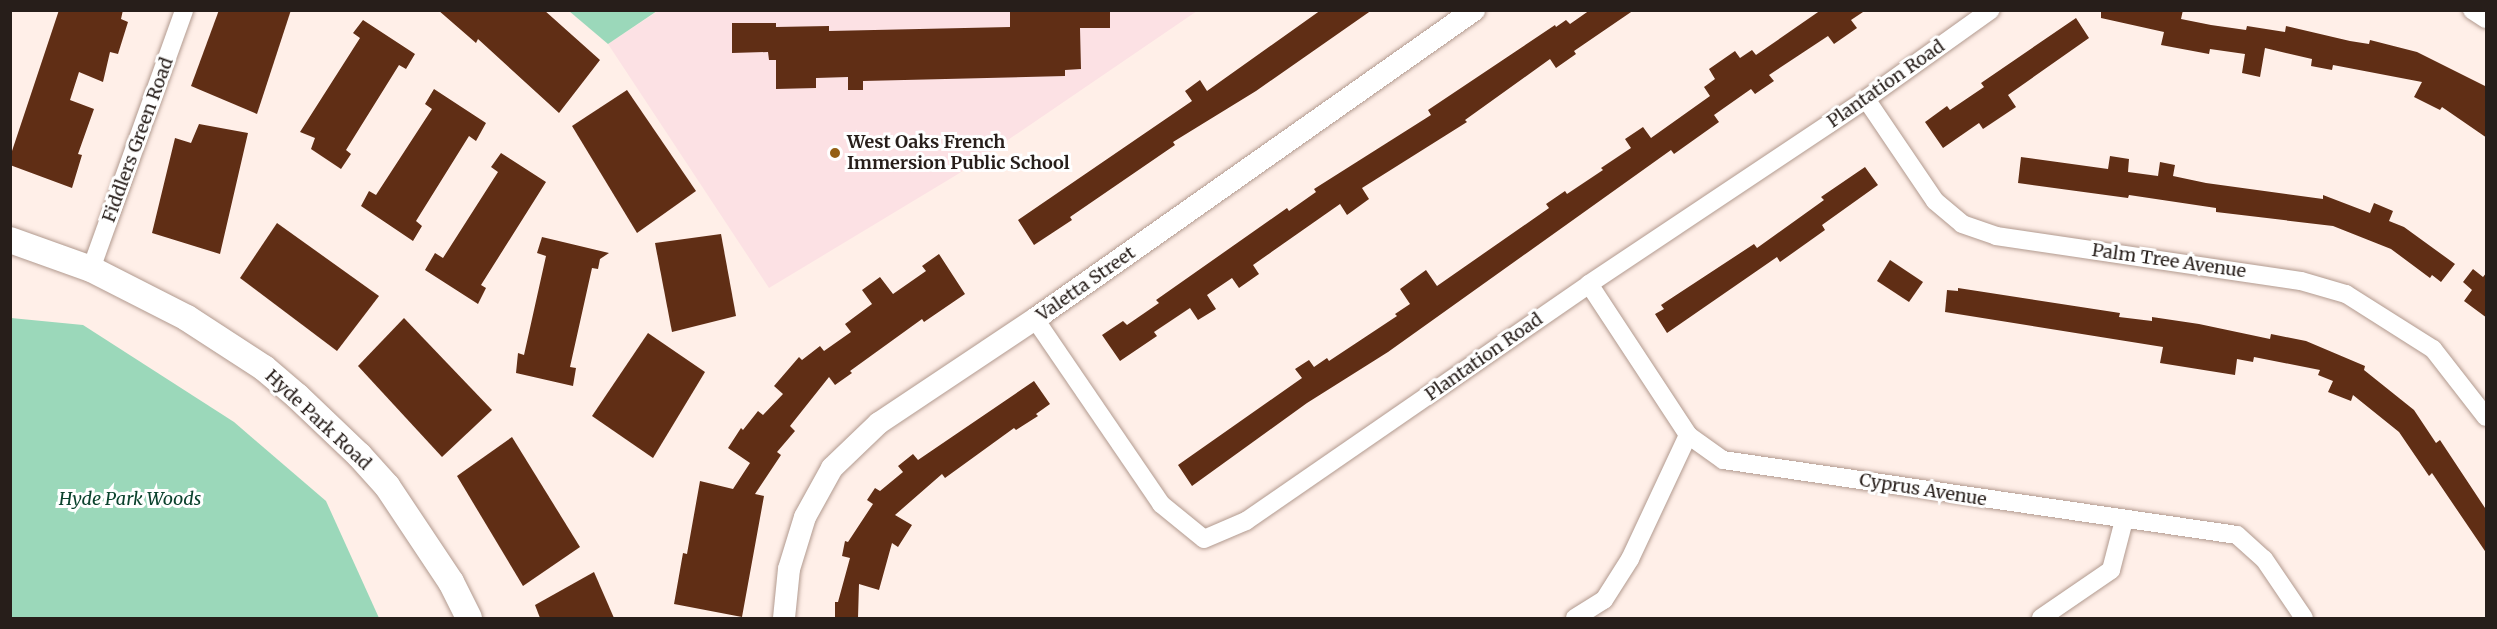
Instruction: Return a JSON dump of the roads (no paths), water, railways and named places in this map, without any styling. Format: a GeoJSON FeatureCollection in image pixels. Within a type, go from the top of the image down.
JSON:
{"type":"FeatureCollection","features":[{"type":"Feature","properties":{"kind":"main road","name":"Hyde Park Road"},"geometry":{"type":"LineString","coordinates":[[10,240],[91,269],[187,318],[264,368],[329,424],[387,486],[451,582],[469,618]]}},
{"type":"Feature","properties":{"kind":"street","name":"Fiddlers Green Road"},"geometry":{"type":"LineString","coordinates":[[91,269],[184,10]]}},
{"type":"Feature","properties":{"kind":"street","name":"Valetta Street"},"geometry":{"type":"LineString","coordinates":[[784,618],[789,569],[806,517],[832,468],[879,423],[1035,319],[1474,10]]}},
{"type":"Feature","properties":{"kind":"street","name":"Plantation Road"},"geometry":{"type":"LineString","coordinates":[[1035,319],[1161,504],[1204,539],[1246,521],[1589,285],[1866,99],[1991,10]]}},
{"type":"Feature","properties":{"kind":"street"},"geometry":{"type":"LineString","coordinates":[[2472,10],[2487,19]]}},
{"type":"Feature","properties":{"kind":"street","name":"Palm Tree Avenue"},"geometry":{"type":"LineString","coordinates":[[1866,99],[1935,201],[1962,224],[1996,236],[2301,281],[2346,294],[2433,349],[2487,417]]}},
{"type":"Feature","properties":{"kind":"street","name":"Cyprus Avenue"},"geometry":{"type":"LineString","coordinates":[[1589,285],[1688,435],[1723,460],[2237,535],[2264,559],[2304,618]]}},
{"type":"Feature","properties":{"kind":"street"},"geometry":{"type":"LineString","coordinates":[[1575,618],[1604,600],[1630,559],[1688,435]]}},
{"type":"Feature","properties":{"kind":"street"},"geometry":{"type":"LineString","coordinates":[[2041,618],[2111,570],[2124,520]]}},
{"type":"Feature","properties":{"kind":"place","name":"West Oaks French Immersion Public School"},"geometry":{"type":"Point","coordinates":[835,153]}},
{"type":"Feature","properties":{"kind":"park label","name":"Hyde Park Woods"},"geometry":{"type":"Point","coordinates":[130,499]}}]}
